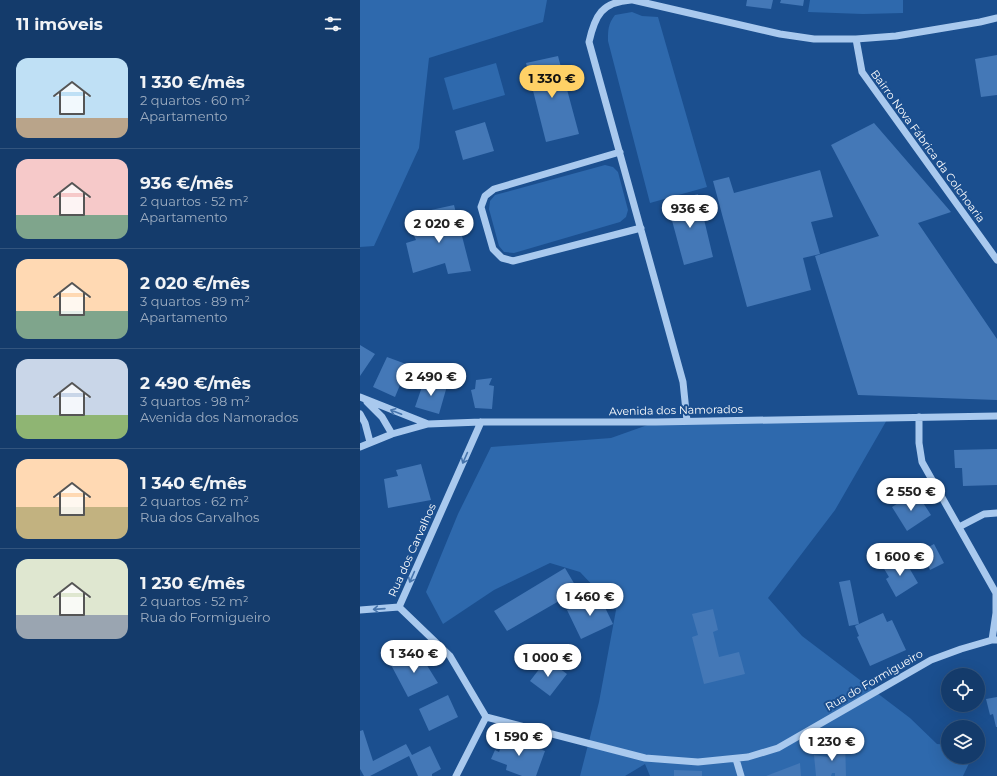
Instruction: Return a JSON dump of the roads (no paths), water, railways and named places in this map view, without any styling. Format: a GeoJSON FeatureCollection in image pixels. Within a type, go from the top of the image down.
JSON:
{"type":"FeatureCollection","features":[{"type":"Feature","properties":{"kind":"street"},"geometry":{"type":"LineString","coordinates":[[687,422],[683,382],[589,42],[592,26],[597,16],[617,1],[632,0],[780,34],[814,39],[856,39],[896,36],[997,18]]}},
{"type":"Feature","properties":{"kind":"street","name":"Bairro Nova Fábrica da Colchoaria"},"geometry":{"type":"LineString","coordinates":[[856,39],[862,72],[997,260]]}},
{"type":"Feature","properties":{"kind":"street"},"geometry":{"type":"LineString","coordinates":[[620,152],[494,189],[485,196],[481,207],[494,249],[502,258],[513,261],[641,228]]}},
{"type":"Feature","properties":{"kind":"street"},"geometry":{"type":"LineString","coordinates":[[362,398],[428,424]]}},
{"type":"Feature","properties":{"kind":"street"},"geometry":{"type":"LineString","coordinates":[[362,398],[382,417],[392,434]]}},
{"type":"Feature","properties":{"kind":"street"},"geometry":{"type":"LineString","coordinates":[[360,414],[365,423],[370,442]]}},
{"type":"Feature","properties":{"kind":"street","name":"Avenida dos Namorados"},"geometry":{"type":"LineString","coordinates":[[360,447],[392,434],[428,424],[481,422],[687,422],[997,416]]}},
{"type":"Feature","properties":{"kind":"street"},"geometry":{"type":"LineString","coordinates":[[919,417],[919,443],[922,462],[997,593],[994,640]]}},
{"type":"Feature","properties":{"kind":"street","name":"Rua dos Carvalhos"},"geometry":{"type":"LineString","coordinates":[[481,422],[399,607],[450,656],[486,717]]}},
{"type":"Feature","properties":{"kind":"street"},"geometry":{"type":"LineString","coordinates":[[959,527],[984,514],[997,514]]}},
{"type":"Feature","properties":{"kind":"street"},"geometry":{"type":"LineString","coordinates":[[360,610],[399,607]]}},
{"type":"Feature","properties":{"kind":"street","name":"Rua do Formigueiro"},"geometry":{"type":"LineString","coordinates":[[486,717],[645,758],[698,762],[736,759],[778,748],[931,660],[961,649],[994,640]]}},
{"type":"Feature","properties":{"kind":"street"},"geometry":{"type":"LineString","coordinates":[[456,776],[486,717]]}},
{"type":"Feature","properties":{"kind":"street"},"geometry":{"type":"LineString","coordinates":[[736,759],[741,776]]}}]}
